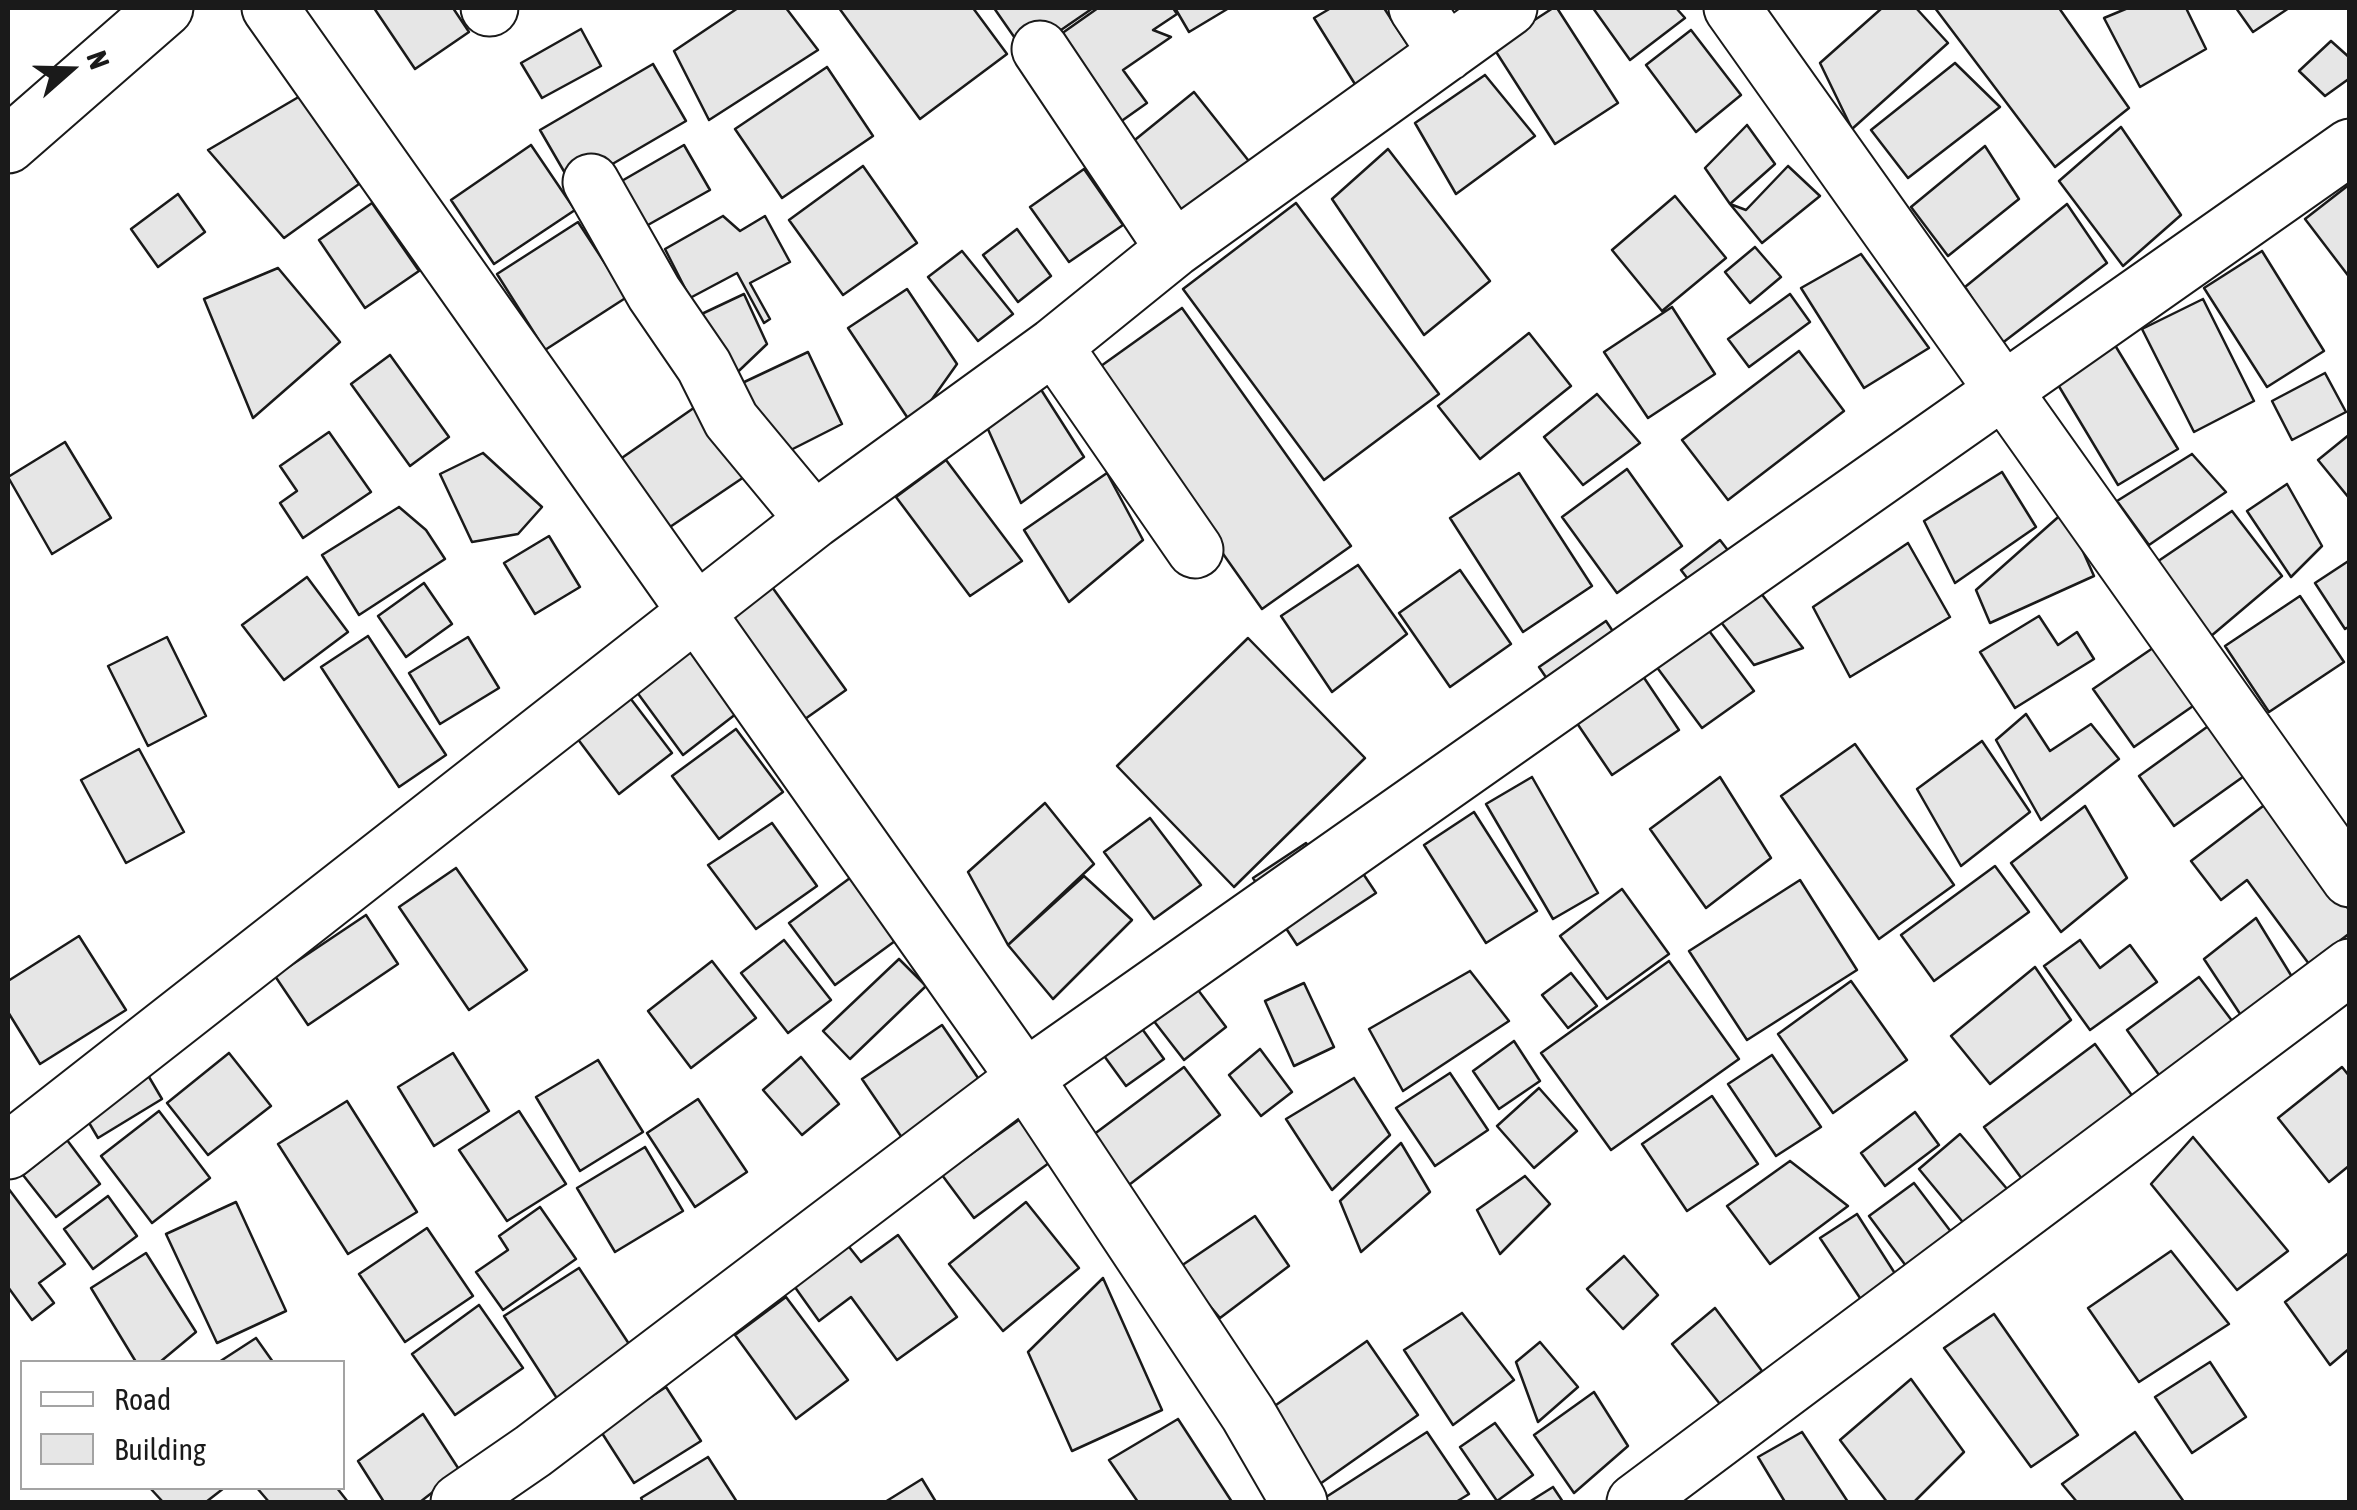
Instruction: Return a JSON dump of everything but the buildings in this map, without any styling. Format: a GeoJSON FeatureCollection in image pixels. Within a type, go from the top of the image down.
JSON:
{"type":"FeatureCollection","features":[{"type":"Feature","properties":{"kind":"street"},"geometry":{"type":"LineString","coordinates":[[8,146],[165,8]]}},
{"type":"Feature","properties":{"kind":"street"},"geometry":{"type":"LineString","coordinates":[[270,8],[1025,1078],[1248,1414],[1299,1502]]}},
{"type":"Feature","properties":{"kind":"street"},"geometry":{"type":"LineString","coordinates":[[1417,8],[1447,53]]}},
{"type":"Feature","properties":{"kind":"street"},"geometry":{"type":"LineString","coordinates":[[8,1151],[814,520],[1054,346],[1174,249],[1508,8]]}},
{"type":"Feature","properties":{"kind":"street"},"geometry":{"type":"LineString","coordinates":[[1732,8],[2350,879]]}},
{"type":"Feature","properties":{"kind":"street"},"geometry":{"type":"LineString","coordinates":[[1040,49],[1174,249]]}},
{"type":"Feature","properties":{"kind":"street"},"geometry":{"type":"LineString","coordinates":[[459,1502],[549,1439],[1025,1078],[2350,147]]}},
{"type":"Feature","properties":{"kind":"street"},"geometry":{"type":"LineString","coordinates":[[591,182],[654,292],[704,366],[731,420],[814,520]]}},
{"type":"Feature","properties":{"kind":"street"},"geometry":{"type":"LineString","coordinates":[[1054,346],[1194,550]]}},
{"type":"Feature","properties":{"kind":"street"},"geometry":{"type":"LineString","coordinates":[[1635,1502],[2350,967]]}}]}
